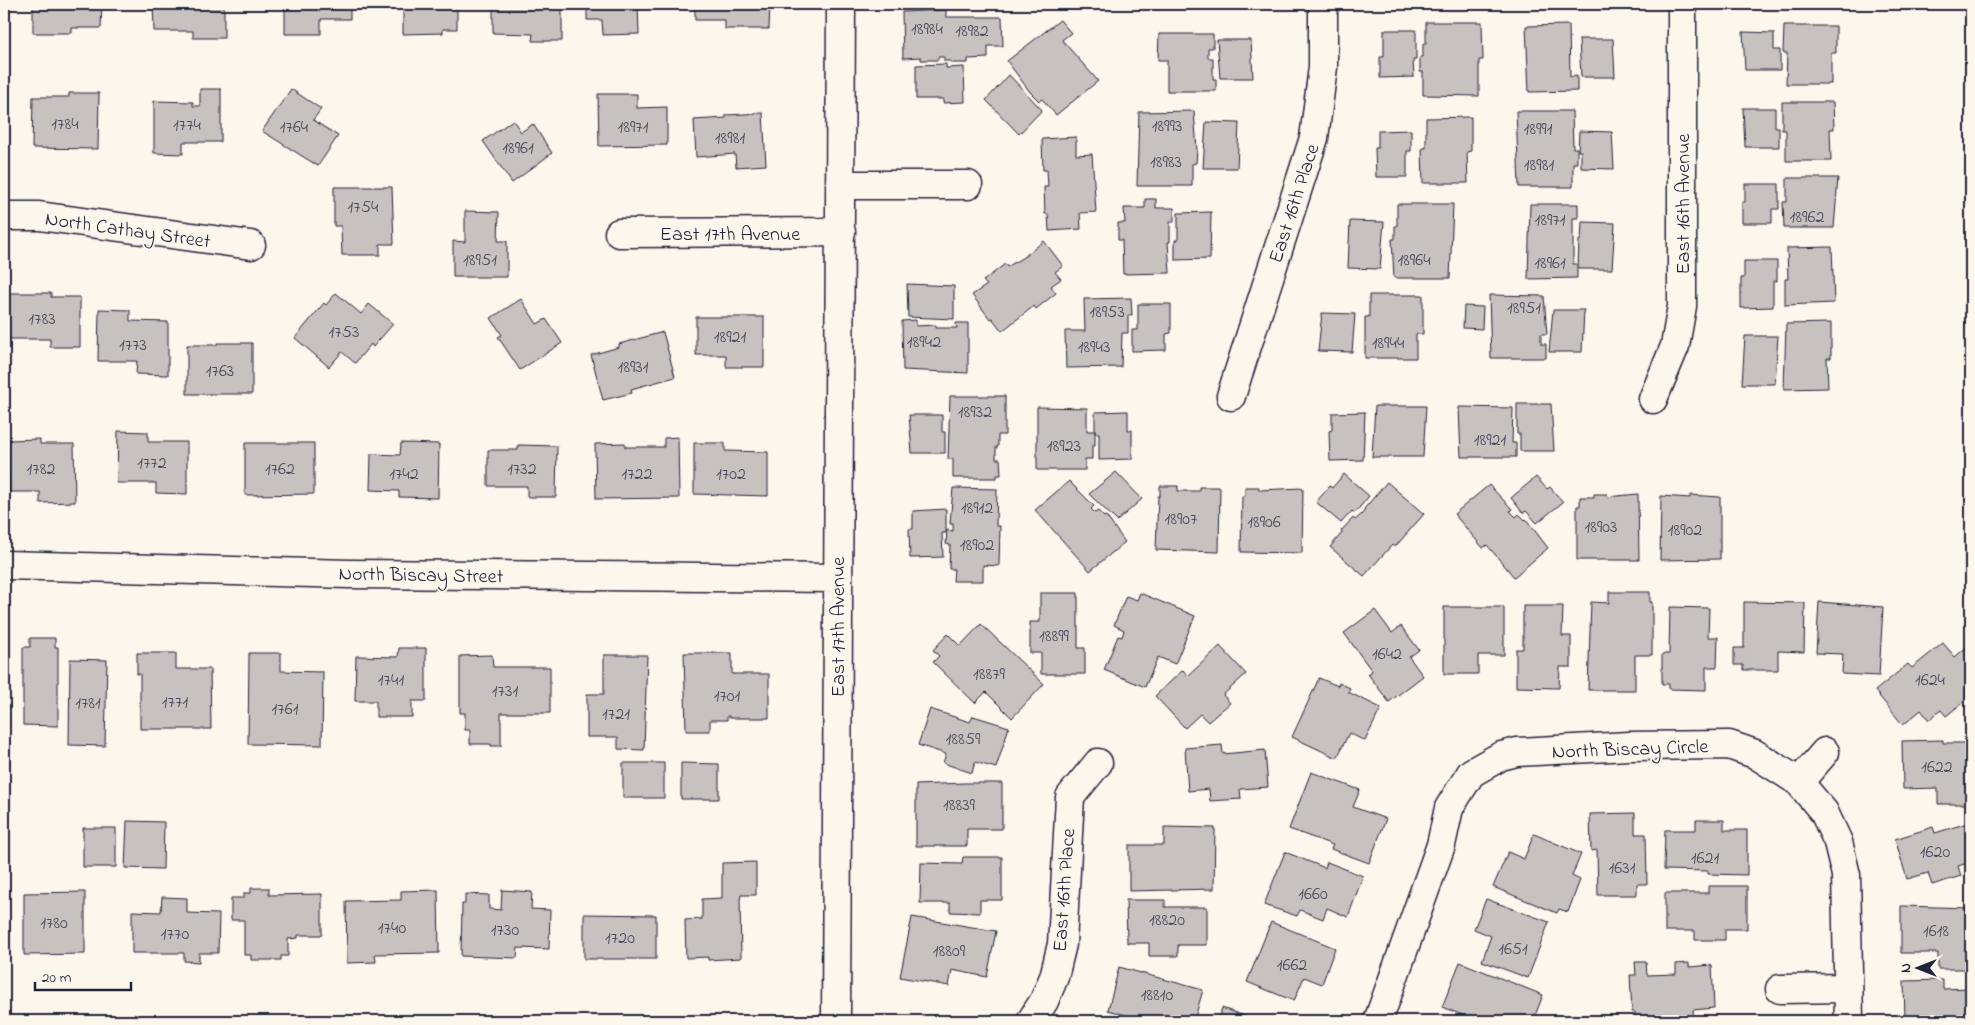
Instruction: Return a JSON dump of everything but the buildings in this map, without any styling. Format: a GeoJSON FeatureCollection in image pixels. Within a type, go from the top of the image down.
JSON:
{"type":"FeatureCollection","features":[{"type":"Feature","properties":{"kind":"street","name":"East 17th Avenue"},"geometry":{"type":"LineString","coordinates":[[836,1021],[842,4]]}},
{"type":"Feature","properties":{"kind":"street","name":"East 16th Place"},"geometry":{"type":"LineString","coordinates":[[1231,396],[1314,138],[1323,67],[1323,4]]}},
{"type":"Feature","properties":{"kind":"street","name":"East 16th Avenue"},"geometry":{"type":"LineString","coordinates":[[1653,398],[1675,346],[1682,306],[1682,4]]}},
{"type":"Feature","properties":{"kind":"street"},"geometry":{"type":"LineString","coordinates":[[841,185],[968,185]]}},
{"type":"Feature","properties":{"kind":"street","name":"North Cathay Street"},"geometry":{"type":"LineString","coordinates":[[4,216],[39,216],[251,245]]}},
{"type":"Feature","properties":{"kind":"street","name":"East 17th Avenue"},"geometry":{"type":"LineString","coordinates":[[619,233],[841,232]]}},
{"type":"Feature","properties":{"kind":"street","name":"North Biscay Street"},"geometry":{"type":"LineString","coordinates":[[4,564],[349,574],[838,578]]}},
{"type":"Feature","properties":{"kind":"street","name":"North Biscay Circle"},"geometry":{"type":"LineString","coordinates":[[1378,1021],[1441,845],[1449,808],[1470,772],[1501,756],[1517,752],[1629,746],[1729,745],[1755,754],[1799,782],[1824,812],[1838,842],[1846,875],[1849,1021]]}},
{"type":"Feature","properties":{"kind":"street"},"geometry":{"type":"LineString","coordinates":[[1799,782],[1825,752]]}},
{"type":"Feature","properties":{"kind":"street","name":"East 16th Place"},"geometry":{"type":"LineString","coordinates":[[1031,1021],[1044,1001],[1054,977],[1062,944],[1070,797],[1098,763]]}},
{"type":"Feature","properties":{"kind":"street"},"geometry":{"type":"LineString","coordinates":[[1780,989],[1848,988]]}}]}
